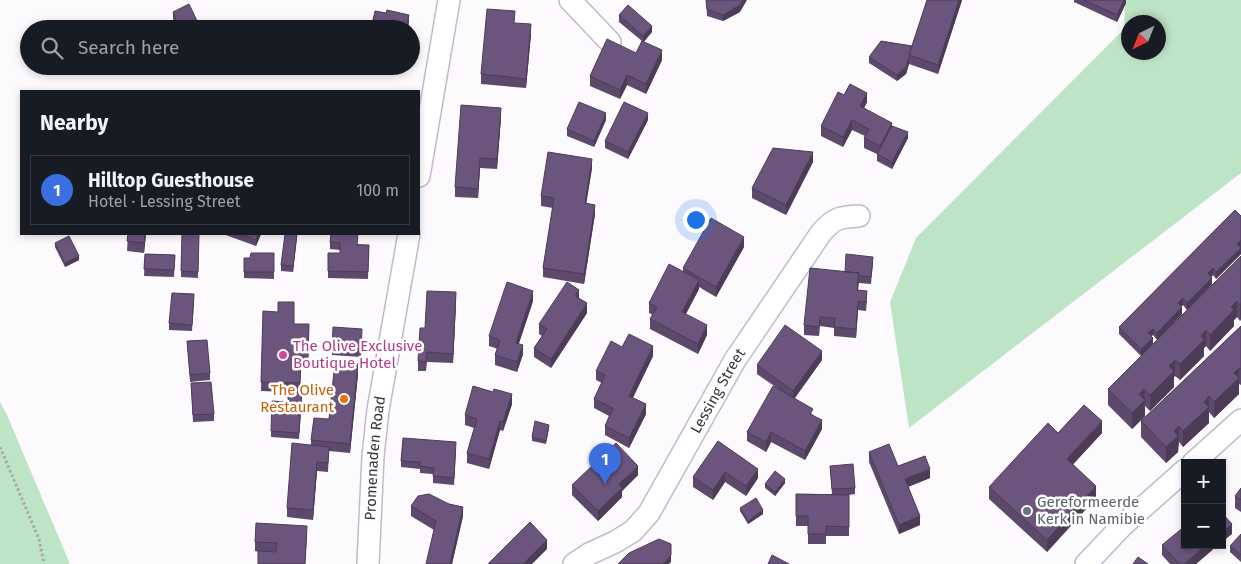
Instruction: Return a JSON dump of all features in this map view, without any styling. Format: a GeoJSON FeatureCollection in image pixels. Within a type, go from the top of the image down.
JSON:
{"type":"FeatureCollection","features":[{"type":"Feature","properties":{"kind":"street"},"geometry":{"type":"LineString","coordinates":[[420,170],[449,0]]}},
{"type":"Feature","properties":{"kind":"street"},"geometry":{"type":"LineString","coordinates":[[570,0],[610,42]]}},
{"type":"Feature","properties":{"kind":"street","name":"Lessing Street"},"geometry":{"type":"LineString","coordinates":[[574,564],[588,554],[634,531],[649,513],[735,360],[821,233],[830,223],[840,217],[859,216]]}},
{"type":"Feature","properties":{"kind":"street","name":"Promenaden Road"},"geometry":{"type":"LineString","coordinates":[[368,564],[373,456],[378,410],[409,235]]}},
{"type":"Feature","properties":{"kind":"street"},"geometry":{"type":"LineString","coordinates":[[1197,459],[1241,420]]}},
{"type":"Feature","properties":{"kind":"street"},"geometry":{"type":"LineString","coordinates":[[1086,564],[1122,526],[1181,474]]}},
{"type":"Feature","properties":{"kind":"path"},"geometry":{"type":"LineString","coordinates":[[0,446],[39,539],[44,564]]}},
{"type":"Feature","properties":{"kind":"green space"},"geometry":{"type":"Polygon","coordinates":[[[1125,0],[1241,0],[1241,173],[909,428],[890,302],[916,238],[1121,32],[1121,60],[1166,60],[1166,15],[1124,15],[1125,0]]]}},
{"type":"Feature","properties":{"kind":"green space"},"geometry":{"type":"Polygon","coordinates":[[[0,402],[7,415],[70,564],[0,564],[0,402]]]}},
{"type":"Feature","properties":{"kind":"building"},"geometry":{"type":"Polygon","coordinates":[[[706,0],[743,0],[740,5],[723,15],[707,9],[706,0]]]}},
{"type":"Feature","properties":{"kind":"building"},"geometry":{"type":"Polygon","coordinates":[[[927,0],[959,0],[938,65],[909,55],[927,0]]]}},
{"type":"Feature","properties":{"kind":"building"},"geometry":{"type":"Polygon","coordinates":[[[1084,0],[1124,0],[1117,15],[1084,0]]]}},
{"type":"Feature","properties":{"kind":"building"},"geometry":{"type":"Polygon","coordinates":[[[189,4],[197,20],[176,20],[173,12],[189,4]]]}},
{"type":"Feature","properties":{"kind":"building"},"geometry":{"type":"Polygon","coordinates":[[[628,5],[652,26],[643,36],[619,15],[628,5]]]}},
{"type":"Feature","properties":{"kind":"building"},"geometry":{"type":"Polygon","coordinates":[[[487,9],[515,11],[514,23],[531,24],[526,79],[481,74],[487,9]]]}},
{"type":"Feature","properties":{"kind":"building"},"geometry":{"type":"Polygon","coordinates":[[[387,10],[409,15],[408,20],[373,20],[375,11],[386,13],[387,10]]]}},
{"type":"Feature","properties":{"kind":"building"},"geometry":{"type":"Polygon","coordinates":[[[607,39],[636,53],[642,41],[662,50],[646,84],[627,75],[620,90],[590,76],[607,39]]]}},
{"type":"Feature","properties":{"kind":"building"},"geometry":{"type":"Polygon","coordinates":[[[881,41],[912,46],[906,67],[897,75],[869,57],[881,41]]]}},
{"type":"Feature","properties":{"kind":"building"},"geometry":{"type":"Polygon","coordinates":[[[850,84],[867,93],[860,106],[892,123],[880,146],[864,138],[869,129],[852,120],[843,137],[821,126],[838,92],[844,95],[850,84]]]}},
{"type":"Feature","properties":{"kind":"building"},"geometry":{"type":"Polygon","coordinates":[[[579,102],[606,113],[594,141],[567,129],[579,102]]]}},
{"type":"Feature","properties":{"kind":"building"},"geometry":{"type":"Polygon","coordinates":[[[624,102],[648,113],[628,152],[605,141],[624,102]]]}},
{"type":"Feature","properties":{"kind":"building"},"geometry":{"type":"Polygon","coordinates":[[[461,105],[501,108],[497,159],[480,158],[478,189],[455,187],[461,105]]]}},
{"type":"Feature","properties":{"kind":"building"},"geometry":{"type":"Polygon","coordinates":[[[892,126],[908,132],[892,162],[877,154],[892,126]]]}},
{"type":"Feature","properties":{"kind":"building"},"geometry":{"type":"Polygon","coordinates":[[[773,148],[813,152],[786,205],[752,188],[773,148]]]}},
{"type":"Feature","properties":{"kind":"building"},"geometry":{"type":"Polygon","coordinates":[[[548,152],[592,159],[585,203],[595,205],[584,274],[543,268],[554,198],[541,196],[548,152]]]}},
{"type":"Feature","properties":{"kind":"building"},"geometry":{"type":"Polygon","coordinates":[[[1235,210],[1241,216],[1241,240],[1237,244],[1241,248],[1216,272],[1213,268],[1208,273],[1212,278],[1187,303],[1183,298],[1178,303],[1182,307],[1157,333],[1153,329],[1148,333],[1153,338],[1141,349],[1119,327],[1235,210]]]}},
{"type":"Feature","properties":{"kind":"building"},"geometry":{"type":"Polygon","coordinates":[[[711,218],[744,237],[716,287],[683,268],[711,218]]]}},
{"type":"Feature","properties":{"kind":"building"},"geometry":{"type":"Polygon","coordinates":[[[128,235],[145,235],[144,243],[127,241],[128,235]]]}},
{"type":"Feature","properties":{"kind":"building"},"geometry":{"type":"Polygon","coordinates":[[[182,235],[199,235],[198,272],[181,271],[182,235]]]}},
{"type":"Feature","properties":{"kind":"building"},"geometry":{"type":"Polygon","coordinates":[[[244,235],[258,235],[256,240],[244,235]]]}},
{"type":"Feature","properties":{"kind":"building"},"geometry":{"type":"Polygon","coordinates":[[[285,235],[297,235],[293,266],[281,265],[285,235]]]}},
{"type":"Feature","properties":{"kind":"building"},"geometry":{"type":"Polygon","coordinates":[[[331,235],[358,235],[357,245],[369,245],[368,272],[328,271],[328,253],[340,253],[340,243],[330,242],[331,235]]]}},
{"type":"Feature","properties":{"kind":"building"},"geometry":{"type":"Polygon","coordinates":[[[69,236],[79,256],[65,263],[55,243],[69,236]]]}},
{"type":"Feature","properties":{"kind":"building"},"geometry":{"type":"Polygon","coordinates":[[[251,253],[274,253],[274,272],[244,272],[244,258],[250,258],[251,253]]]}},
{"type":"Feature","properties":{"kind":"building"},"geometry":{"type":"Polygon","coordinates":[[[145,254],[175,255],[174,270],[144,269],[145,254]]]}},
{"type":"Feature","properties":{"kind":"building"},"geometry":{"type":"Polygon","coordinates":[[[846,254],[873,257],[871,277],[859,276],[859,273],[845,272],[846,254]]]}},
{"type":"Feature","properties":{"kind":"building"},"geometry":{"type":"Polygon","coordinates":[[[1241,256],[1240,305],[1237,301],[1231,307],[1234,310],[1210,335],[1206,330],[1201,336],[1204,340],[1180,364],[1175,360],[1169,366],[1174,371],[1150,395],[1144,389],[1139,394],[1145,400],[1132,413],[1108,389],[1241,256]]]}},
{"type":"Feature","properties":{"kind":"building"},"geometry":{"type":"Polygon","coordinates":[[[669,264],[699,280],[682,312],[707,325],[698,344],[650,319],[657,307],[649,303],[669,264]]]}},
{"type":"Feature","properties":{"kind":"building"},"geometry":{"type":"Polygon","coordinates":[[[810,268],[859,273],[857,290],[867,291],[866,302],[858,301],[856,329],[834,327],[835,318],[820,317],[819,327],[804,325],[810,268]]]}},
{"type":"Feature","properties":{"kind":"building"},"geometry":{"type":"Polygon","coordinates":[[[507,282],[533,291],[516,343],[523,345],[517,362],[495,355],[500,340],[489,336],[507,282]]]}},
{"type":"Feature","properties":{"kind":"building"},"geometry":{"type":"Polygon","coordinates":[[[567,282],[579,290],[575,296],[587,303],[551,359],[534,348],[547,329],[539,324],[567,282]]]}},
{"type":"Feature","properties":{"kind":"building"},"geometry":{"type":"Polygon","coordinates":[[[427,291],[456,292],[453,354],[427,352],[426,362],[418,361],[420,328],[425,328],[427,291]]]}},
{"type":"Feature","properties":{"kind":"building"},"geometry":{"type":"Polygon","coordinates":[[[172,293],[194,294],[192,325],[169,323],[172,293]]]}},
{"type":"Feature","properties":{"kind":"building"},"geometry":{"type":"Polygon","coordinates":[[[278,302],[294,302],[294,324],[309,324],[308,357],[301,357],[300,383],[261,382],[263,311],[278,312],[278,302]]]}},
{"type":"Feature","properties":{"kind":"building"},"geometry":{"type":"Polygon","coordinates":[[[785,325],[822,351],[793,391],[757,365],[785,325]]]}},
{"type":"Feature","properties":{"kind":"building"},"geometry":{"type":"Polygon","coordinates":[[[1241,326],[1241,369],[1239,368],[1234,373],[1239,378],[1214,402],[1209,396],[1204,402],[1209,407],[1183,431],[1179,426],[1174,431],[1178,436],[1166,447],[1141,421],[1241,326]]]}},
{"type":"Feature","properties":{"kind":"building"},"geometry":{"type":"Polygon","coordinates":[[[333,327],[362,329],[361,350],[332,348],[333,327]]]}},
{"type":"Feature","properties":{"kind":"building"},"geometry":{"type":"Polygon","coordinates":[[[629,334],[653,346],[629,396],[646,404],[629,438],[605,426],[613,408],[594,399],[605,375],[596,371],[611,341],[622,347],[629,334]]]}},
{"type":"Feature","properties":{"kind":"building"},"geometry":{"type":"Polygon","coordinates":[[[207,340],[210,373],[190,375],[187,341],[207,340]]]}},
{"type":"Feature","properties":{"kind":"building"},"geometry":{"type":"Polygon","coordinates":[[[335,362],[358,364],[350,444],[311,440],[314,418],[329,419],[335,362]]]}},
{"type":"Feature","properties":{"kind":"building"},"geometry":{"type":"Polygon","coordinates":[[[211,382],[214,414],[193,415],[191,383],[211,382]]]}},
{"type":"Feature","properties":{"kind":"building"},"geometry":{"type":"Polygon","coordinates":[[[473,386],[493,392],[494,389],[512,394],[503,422],[500,421],[489,459],[467,453],[477,419],[465,415],[473,386]]]}},
{"type":"Feature","properties":{"kind":"building"},"geometry":{"type":"Polygon","coordinates":[[[773,386],[813,409],[810,414],[822,420],[805,451],[771,432],[766,442],[747,432],[773,386]]]}},
{"type":"Feature","properties":{"kind":"building"},"geometry":{"type":"Polygon","coordinates":[[[288,388],[302,389],[299,433],[271,431],[272,401],[288,402],[288,388]]]}},
{"type":"Feature","properties":{"kind":"building"},"geometry":{"type":"Polygon","coordinates":[[[1084,405],[1102,421],[1067,459],[1096,486],[1047,540],[989,487],[1048,423],[1058,433],[1084,405]]]}},
{"type":"Feature","properties":{"kind":"building"},"geometry":{"type":"Polygon","coordinates":[[[535,421],[549,425],[546,441],[532,437],[535,421]]]}},
{"type":"Feature","properties":{"kind":"building"},"geometry":{"type":"Polygon","coordinates":[[[403,438],[456,442],[454,478],[433,476],[434,468],[420,466],[420,462],[401,461],[403,438]]]}},
{"type":"Feature","properties":{"kind":"building"},"geometry":{"type":"Polygon","coordinates":[[[718,441],[758,469],[746,486],[725,472],[713,490],[693,477],[718,441]]]}},
{"type":"Feature","properties":{"kind":"building"},"geometry":{"type":"Polygon","coordinates":[[[292,443],[329,447],[328,463],[317,462],[313,510],[287,508],[292,443]]]}},
{"type":"Feature","properties":{"kind":"building"},"geometry":{"type":"Polygon","coordinates":[[[616,443],[638,466],[619,484],[622,488],[598,511],[572,485],[616,443]]]}},
{"type":"Feature","properties":{"kind":"building"},"geometry":{"type":"Polygon","coordinates":[[[889,444],[898,466],[925,456],[930,469],[905,479],[920,516],[899,525],[869,452],[889,444]]]}},
{"type":"Feature","properties":{"kind":"building"},"geometry":{"type":"Polygon","coordinates":[[[853,464],[855,488],[832,489],[830,466],[853,464]]]}},
{"type":"Feature","properties":{"kind":"building"},"geometry":{"type":"Polygon","coordinates":[[[775,471],[785,479],[775,492],[765,484],[775,471]]]}},
{"type":"Feature","properties":{"kind":"building"},"geometry":{"type":"Polygon","coordinates":[[[1241,488],[1241,500],[1235,496],[1241,488]]]}},
{"type":"Feature","properties":{"kind":"building"},"geometry":{"type":"Polygon","coordinates":[[[429,494],[449,504],[463,507],[450,564],[426,564],[436,521],[411,506],[418,496],[429,494]]]}},
{"type":"Feature","properties":{"kind":"building"},"geometry":{"type":"Polygon","coordinates":[[[796,494],[849,495],[849,527],[826,526],[826,534],[808,534],[808,516],[796,516],[796,494]]]}},
{"type":"Feature","properties":{"kind":"building"},"geometry":{"type":"Polygon","coordinates":[[[756,498],[763,510],[748,521],[740,508],[756,498]]]}},
{"type":"Feature","properties":{"kind":"building"},"geometry":{"type":"Polygon","coordinates":[[[1226,517],[1232,524],[1226,529],[1226,517]]]}},
{"type":"Feature","properties":{"kind":"building"},"geometry":{"type":"Polygon","coordinates":[[[530,522],[547,540],[523,564],[488,564],[530,522]]]}},
{"type":"Feature","properties":{"kind":"building"},"geometry":{"type":"Polygon","coordinates":[[[256,523],[307,526],[305,564],[258,564],[258,551],[276,552],[277,543],[255,542],[256,523]]]}},
{"type":"Feature","properties":{"kind":"building"},"geometry":{"type":"Polygon","coordinates":[[[1181,529],[1181,549],[1202,549],[1184,564],[1179,564],[1162,545],[1181,529]]]}},
{"type":"Feature","properties":{"kind":"building"},"geometry":{"type":"Polygon","coordinates":[[[1241,534],[1241,555],[1230,546],[1241,534]]]}},
{"type":"Feature","properties":{"kind":"building"},"geometry":{"type":"Polygon","coordinates":[[[659,539],[671,544],[671,555],[663,564],[618,564],[629,553],[659,539]]]}},
{"type":"Feature","properties":{"kind":"building"},"geometry":{"type":"Polygon","coordinates":[[[772,555],[789,564],[768,564],[772,555]]]}},
{"type":"Feature","properties":{"kind":"building"},"geometry":{"type":"Polygon","coordinates":[[[1138,557],[1148,564],[1133,564],[1138,557]]]}},
{"type":"Feature","properties":{"kind":"place","name":"The Olive Exclusive Boutique Hotel"},"geometry":{"type":"Point","coordinates":[283,355]}},
{"type":"Feature","properties":{"kind":"place","name":"The Olive Restaurant"},"geometry":{"type":"Point","coordinates":[344,399]}},
{"type":"Feature","properties":{"kind":"place","name":"Hilltop Guesthouse"},"geometry":{"type":"Point","coordinates":[605,484]}},
{"type":"Feature","properties":{"kind":"place","name":"Gereformeerde Kerk in Namibie"},"geometry":{"type":"Point","coordinates":[1027,511]}}]}
